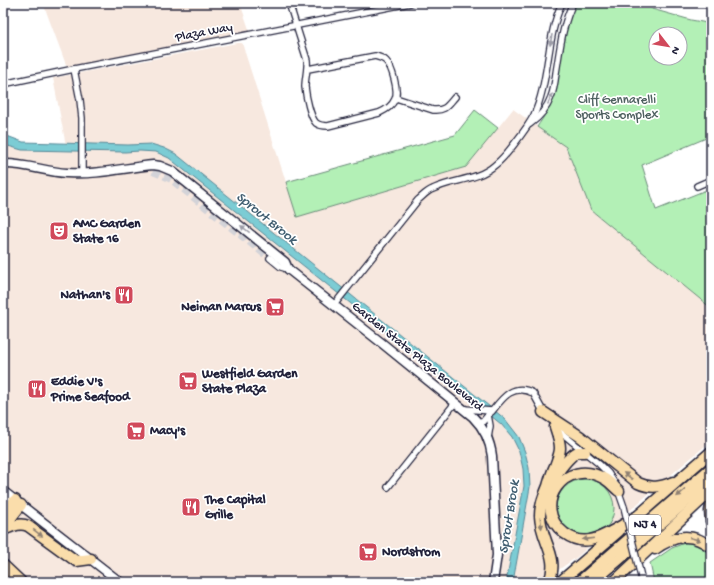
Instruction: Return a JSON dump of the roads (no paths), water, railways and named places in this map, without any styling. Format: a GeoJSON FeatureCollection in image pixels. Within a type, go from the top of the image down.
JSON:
{"type":"FeatureCollection","features":[{"type":"Feature","properties":{"kind":"highway"},"geometry":{"type":"LineString","coordinates":[[543,412],[581,437],[638,483],[644,486],[652,487],[677,481]]}},
{"type":"Feature","properties":{"kind":"highway"},"geometry":{"type":"LineString","coordinates":[[549,582],[553,567],[543,535],[540,516],[541,507],[560,448],[555,427]]}},
{"type":"Feature","properties":{"kind":"highway"},"geometry":{"type":"LineString","coordinates":[[548,486],[572,456],[578,452],[585,452]]}},
{"type":"Feature","properties":{"kind":"highway"},"geometry":{"type":"LineString","coordinates":[[560,582],[711,452]]}},
{"type":"Feature","properties":{"kind":"highway","name":"NJ 4"},"geometry":{"type":"LineString","coordinates":[[578,582],[711,468]]}},
{"type":"Feature","properties":{"kind":"highway"},"geometry":{"type":"LineString","coordinates":[[619,491],[608,481],[598,475],[584,472],[572,474],[562,480],[554,490],[550,502],[551,514],[554,522],[560,530],[570,537],[578,540],[589,540],[603,535],[636,517]]}},
{"type":"Feature","properties":{"kind":"highway","name":"NJ 4"},"geometry":{"type":"LineString","coordinates":[[593,582],[711,480]]}},
{"type":"Feature","properties":{"kind":"highway"},"geometry":{"type":"LineString","coordinates":[[614,582],[711,491]]}},
{"type":"Feature","properties":{"kind":"highway"},"geometry":{"type":"LineString","coordinates":[[3,514],[18,503]]}},
{"type":"Feature","properties":{"kind":"highway"},"geometry":{"type":"LineString","coordinates":[[3,529],[18,503]]}},
{"type":"Feature","properties":{"kind":"highway"},"geometry":{"type":"LineString","coordinates":[[711,506],[711,521]]}},
{"type":"Feature","properties":{"kind":"highway"},"geometry":{"type":"LineString","coordinates":[[3,529],[18,524],[23,524],[28,526],[76,561],[90,559]]}},
{"type":"Feature","properties":{"kind":"highway"},"geometry":{"type":"LineString","coordinates":[[629,568],[663,544],[677,538],[694,538],[704,541],[711,547]]}},
{"type":"Feature","properties":{"kind":"highway"},"geometry":{"type":"LineString","coordinates":[[3,565],[20,582]]}},
{"type":"Feature","properties":{"kind":"highway"},"geometry":{"type":"LineString","coordinates":[[3,580],[7,582]]}},
{"type":"Feature","properties":{"kind":"street"},"geometry":{"type":"LineString","coordinates":[[289,3],[307,60],[308,69],[305,85],[307,98],[313,118],[316,122],[320,125],[328,126],[379,113],[391,106],[396,98],[397,88],[390,66],[384,59],[379,57],[375,56],[308,69]]}},
{"type":"Feature","properties":{"kind":"street","name":"Plaza Way"},"geometry":{"type":"LineString","coordinates":[[3,84],[410,3]]}},
{"type":"Feature","properties":{"kind":"street"},"geometry":{"type":"LineString","coordinates":[[334,305],[408,212],[422,197],[432,189],[480,175],[489,170],[506,155],[534,115],[540,99],[557,13],[562,3]]}},
{"type":"Feature","properties":{"kind":"street"},"geometry":{"type":"LineString","coordinates":[[526,128],[539,117],[552,96],[565,24],[573,3]]}},
{"type":"Feature","properties":{"kind":"street"},"geometry":{"type":"LineString","coordinates":[[547,62],[558,64]]}},
{"type":"Feature","properties":{"kind":"street"},"geometry":{"type":"LineString","coordinates":[[74,69],[82,118],[82,174]]}},
{"type":"Feature","properties":{"kind":"street"},"geometry":{"type":"LineString","coordinates":[[396,98],[433,110],[438,110],[444,109],[455,97]]}},
{"type":"Feature","properties":{"kind":"street","name":"Garden State Plaza Boulevard"},"geometry":{"type":"LineString","coordinates":[[3,164],[14,164],[65,173],[82,174],[153,165],[160,166],[172,171],[285,262],[288,269]]}},
{"type":"Feature","properties":{"kind":"street","name":"Garden State Plaza Boulevard"},"geometry":{"type":"LineString","coordinates":[[136,168],[154,171]]}},
{"type":"Feature","properties":{"kind":"street"},"geometry":{"type":"LineString","coordinates":[[697,186],[711,180]]}},
{"type":"Feature","properties":{"kind":"street","name":"Garden State Plaza Boulevard"},"geometry":{"type":"LineString","coordinates":[[270,258],[281,267],[288,269],[334,305],[455,402],[480,425],[488,439],[493,461],[497,550],[493,582]]}},
{"type":"Feature","properties":{"kind":"street"},"geometry":{"type":"LineString","coordinates":[[480,425],[509,392],[524,390],[533,393],[543,412],[555,427],[585,452],[612,478],[619,491],[624,507],[642,580]]}},
{"type":"Feature","properties":{"kind":"street"},"geometry":{"type":"LineString","coordinates":[[388,487],[455,402]]}},
{"type":"Feature","properties":{"kind":"street"},"geometry":{"type":"LineString","coordinates":[[463,409],[482,410],[490,413]]}},
{"type":"Feature","properties":{"kind":"street"},"geometry":{"type":"LineString","coordinates":[[488,439],[490,413]]}},
{"type":"Feature","properties":{"kind":"street"},"geometry":{"type":"LineString","coordinates":[[3,491],[120,582]]}},
{"type":"Feature","properties":{"kind":"water"},"geometry":{"type":"Polygon","coordinates":[[[3,132],[7,136],[23,142],[128,145],[151,144],[176,154],[505,419],[519,437],[525,452],[529,468],[530,487],[513,582],[507,582],[507,577],[524,486],[523,469],[519,451],[512,437],[501,424],[169,158],[156,152],[140,151],[22,150],[3,143],[3,132]]]}},
{"type":"Feature","properties":{"kind":"tunnel"},"geometry":{"type":"LineString","coordinates":[[153,171],[171,179],[270,258]]}},
{"type":"Feature","properties":{"kind":"place","name":"AMC Garden State 16"},"geometry":{"type":"Point","coordinates":[59,231]}},
{"type":"Feature","properties":{"kind":"place","name":"Nathan's"},"geometry":{"type":"Point","coordinates":[124,295]}},
{"type":"Feature","properties":{"kind":"place","name":"Neiman Marcus"},"geometry":{"type":"Point","coordinates":[275,307]}},
{"type":"Feature","properties":{"kind":"place","name":"Westfield Garden State Plaza"},"geometry":{"type":"Point","coordinates":[188,381]}},
{"type":"Feature","properties":{"kind":"place","name":"Eddie V's Prime Seafood"},"geometry":{"type":"Point","coordinates":[37,389]}},
{"type":"Feature","properties":{"kind":"place","name":"Macy's"},"geometry":{"type":"Point","coordinates":[136,431]}},
{"type":"Feature","properties":{"kind":"place","name":"The Capital Grille"},"geometry":{"type":"Point","coordinates":[191,507]}},
{"type":"Feature","properties":{"kind":"place","name":"Nordstrom"},"geometry":{"type":"Point","coordinates":[368,552]}},
{"type":"Feature","properties":{"kind":"park label","name":"Cliff Gennarelli Sports Complex"},"geometry":{"type":"Point","coordinates":[617,108]}},
{"type":"Feature","properties":{"kind":"water label","name":"Sprout Brook"},"geometry":{"type":"Point","coordinates":[266,219]}},
{"type":"Feature","properties":{"kind":"water label","name":"Sprout Brook"},"geometry":{"type":"Point","coordinates":[510,517]}}]}
